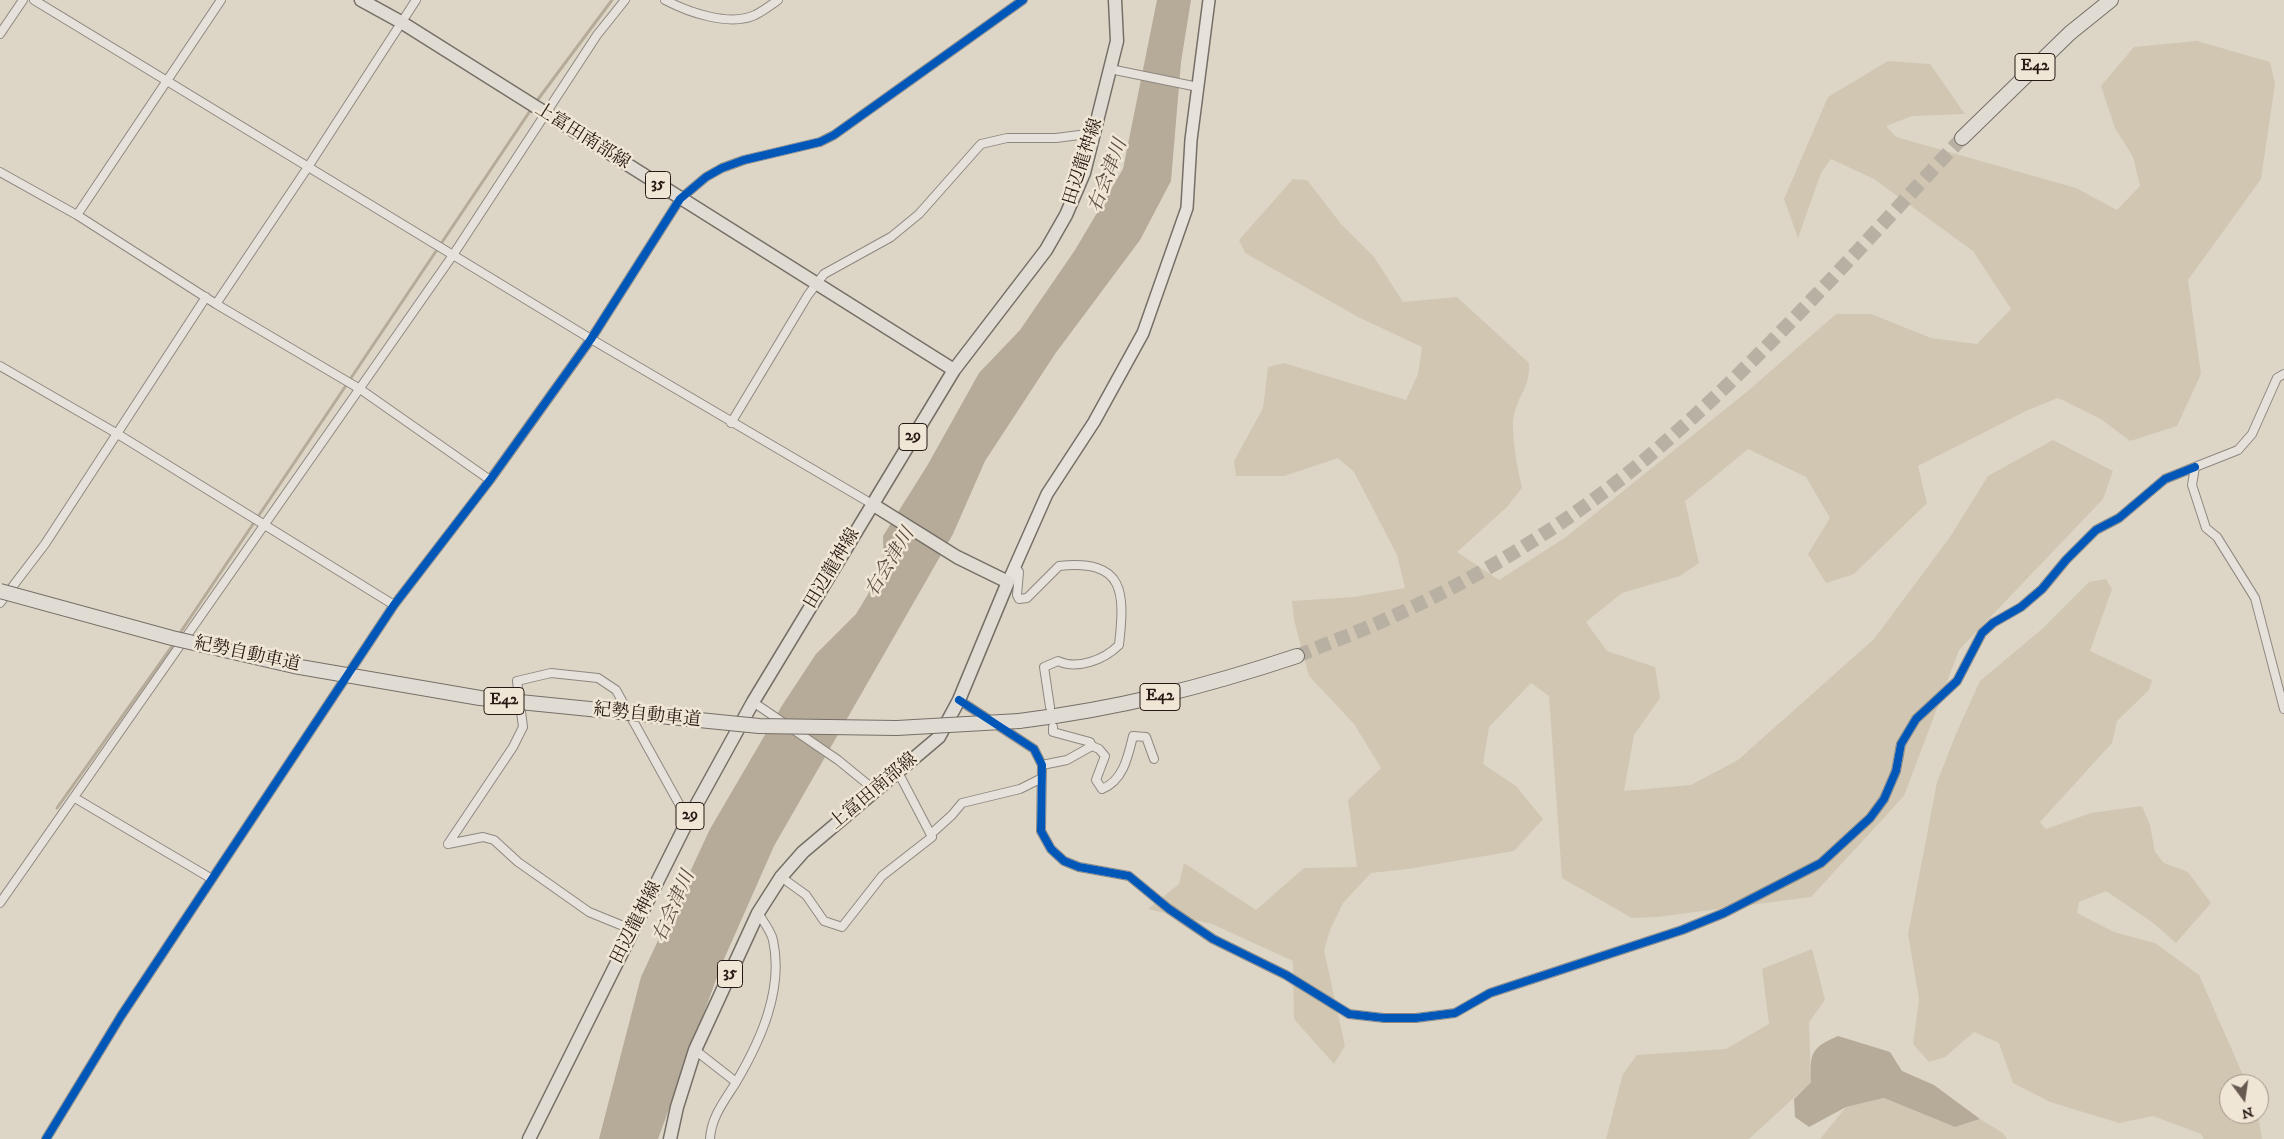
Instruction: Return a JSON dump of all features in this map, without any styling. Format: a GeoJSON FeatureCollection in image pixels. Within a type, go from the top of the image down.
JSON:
{"type":"FeatureCollection","features":[{"type":"Feature","properties":{"kind":"highway","name":"E42"},"geometry":{"type":"LineString","coordinates":[[1962,138],[2070,33],[2111,0]]}},
{"type":"Feature","properties":{"kind":"highway","name":"紀勢自動車道"},"geometry":{"type":"LineString","coordinates":[[0,591],[172,638],[285,664],[480,698],[759,726],[897,728],[1019,721],[1072,714],[1167,696],[1298,656]]}},
{"type":"Feature","properties":{"kind":"main road","name":"上富田南部線"},"geometry":{"type":"LineString","coordinates":[[361,0],[401,22],[954,370]]}},
{"type":"Feature","properties":{"kind":"main road","name":"田辺龍神線"},"geometry":{"type":"LineString","coordinates":[[529,1139],[551,1090],[688,820],[753,702],[876,507],[954,370],[1050,243],[1066,215],[1084,173],[1114,70],[1117,41],[1116,0]]}},
{"type":"Feature","properties":{"kind":"main road"},"geometry":{"type":"LineString","coordinates":[[876,507],[957,557],[1008,582]]}},
{"type":"Feature","properties":{"kind":"main road","name":"上富田南部線"},"geometry":{"type":"LineString","coordinates":[[671,1137],[677,1107],[695,1050],[758,913],[781,877],[803,852],[939,737],[959,700],[1008,582]]}},
{"type":"Feature","properties":{"kind":"street"},"geometry":{"type":"LineString","coordinates":[[0,34],[23,0]]}},
{"type":"Feature","properties":{"kind":"street"},"geometry":{"type":"LineString","coordinates":[[34,0],[591,339],[876,507]]}},
{"type":"Feature","properties":{"kind":"street"},"geometry":{"type":"LineString","coordinates":[[77,215],[221,0]]}},
{"type":"Feature","properties":{"kind":"street"},"geometry":{"type":"LineString","coordinates":[[216,304],[308,167],[416,0]]}},
{"type":"Feature","properties":{"kind":"street"},"geometry":{"type":"LineString","coordinates":[[0,903],[453,255],[597,35],[625,0]]}},
{"type":"Feature","properties":{"kind":"street"},"geometry":{"type":"LineString","coordinates":[[665,0],[679,7],[735,19],[754,16],[778,0]]}},
{"type":"Feature","properties":{"kind":"street"},"geometry":{"type":"LineString","coordinates":[[46,1139],[121,1016],[394,605],[490,480],[591,339],[680,199],[706,177],[722,168],[744,160],[820,142],[834,135],[1024,0]]}},
{"type":"Feature","properties":{"kind":"street"},"geometry":{"type":"LineString","coordinates":[[1008,582],[1047,494],[1094,422],[1143,333],[1187,208],[1196,86],[1211,3]]}},
{"type":"Feature","properties":{"kind":"street"},"geometry":{"type":"LineString","coordinates":[[1114,70],[1196,86]]}},
{"type":"Feature","properties":{"kind":"street"},"geometry":{"type":"LineString","coordinates":[[731,422],[808,295],[824,274],[891,237],[919,214],[981,144],[1007,138],[1056,138],[1095,133]]}},
{"type":"Feature","properties":{"kind":"street"},"geometry":{"type":"LineString","coordinates":[[0,172],[77,215],[206,298],[360,389],[490,480]]}},
{"type":"Feature","properties":{"kind":"street"},"geometry":{"type":"LineString","coordinates":[[0,602],[45,544],[206,298]]}},
{"type":"Feature","properties":{"kind":"street"},"geometry":{"type":"LineString","coordinates":[[0,366],[116,433],[394,605]]}},
{"type":"Feature","properties":{"kind":"street"},"geometry":{"type":"LineString","coordinates":[[959,700],[1034,749],[1042,765],[1042,831],[1051,849],[1064,861],[1079,867],[1129,876],[1168,909],[1213,939],[1286,975],[1350,1014],[1384,1018],[1416,1018],[1455,1013],[1490,993],[1682,930],[1724,914],[1821,863],[1870,818],[1884,799],[1896,771],[1901,744],[1916,719],[1957,682],[1982,633],[1993,623],[2021,607],[2042,589],[2066,560],[2096,530],[2119,518],[2165,479],[2238,450],[2252,434],[2278,378],[2284,374]]}},
{"type":"Feature","properties":{"kind":"street"},"geometry":{"type":"LineString","coordinates":[[2195,467],[2192,485],[2206,528],[2217,537],[2255,598],[2284,709]]}},
{"type":"Feature","properties":{"kind":"street"},"geometry":{"type":"LineString","coordinates":[[1014,565],[1019,572],[1017,595],[1019,599],[1027,598],[1059,566],[1075,564],[1092,566],[1104,572],[1114,580],[1122,598],[1119,645],[1112,652],[1097,660],[1068,666],[1058,661],[1044,667],[1050,707]]}},
{"type":"Feature","properties":{"kind":"street"},"geometry":{"type":"LineString","coordinates":[[633,930],[589,912],[518,862],[494,840],[483,837],[448,844],[513,747],[523,727],[517,681],[551,673],[598,678],[616,690],[688,820]]}},
{"type":"Feature","properties":{"kind":"street"},"geometry":{"type":"LineString","coordinates":[[753,702],[838,760],[876,791]]}},
{"type":"Feature","properties":{"kind":"street"},"geometry":{"type":"LineString","coordinates":[[1053,727],[1053,732],[1090,742],[1092,746],[1099,748],[1105,756],[1096,780],[1102,789],[1112,786],[1125,766],[1133,736],[1146,737],[1154,759]]}},
{"type":"Feature","properties":{"kind":"street"},"geometry":{"type":"LineString","coordinates":[[1042,765],[1067,760],[1092,746]]}},
{"type":"Feature","properties":{"kind":"street"},"geometry":{"type":"LineString","coordinates":[[898,772],[931,834]]}},
{"type":"Feature","properties":{"kind":"street"},"geometry":{"type":"LineString","coordinates":[[781,877],[806,896],[824,921],[842,927],[882,876],[932,837],[931,834],[962,803],[1020,789],[1042,778]]}},
{"type":"Feature","properties":{"kind":"street"},"geometry":{"type":"LineString","coordinates":[[75,798],[212,879]]}},
{"type":"Feature","properties":{"kind":"street"},"geometry":{"type":"LineString","coordinates":[[710,1139],[717,1112],[736,1082],[770,1012],[776,965],[774,947],[772,938],[758,913]]}},
{"type":"Feature","properties":{"kind":"street"},"geometry":{"type":"LineString","coordinates":[[695,1050],[736,1082]]}},
{"type":"Feature","properties":{"kind":"shaded area"},"geometry":{"type":"Polygon","coordinates":[[[2197,41],[2270,62],[2275,84],[2261,179],[2188,280],[2201,374],[2177,426],[2130,441],[2101,419],[2058,398],[2028,410],[1918,466],[1927,503],[1854,574],[1826,583],[1808,554],[1830,518],[1806,477],[1748,449],[1685,501],[1699,563],[1680,576],[1622,593],[1586,622],[1607,651],[1655,667],[1660,698],[1634,735],[1624,791],[1691,785],[1738,760],[1874,639],[1950,537],[1988,476],[2053,440],[2113,471],[2103,499],[1959,650],[1904,796],[1811,897],[1657,917],[1632,918],[1562,878],[1549,696],[1531,683],[1489,727],[1483,764],[1516,786],[1543,819],[1514,851],[1408,869],[1371,873],[1343,903],[1330,930],[1324,950],[1345,1046],[1334,1064],[1294,1019],[1293,961],[1212,924],[1148,909],[1179,884],[1184,863],[1256,910],[1304,868],[1357,867],[1348,800],[1381,768],[1354,724],[1309,676],[1294,620],[1292,601],[1354,597],[1405,588],[1397,555],[1354,472],[1338,458],[1284,476],[1236,476],[1234,461],[1263,408],[1268,367],[1284,363],[1406,400],[1418,374],[1422,347],[1360,318],[1245,253],[1239,240],[1293,179],[1307,180],[1341,224],[1374,257],[1403,302],[1457,297],[1529,363],[1527,383],[1513,418],[1515,449],[1522,488],[1507,507],[1457,552],[1499,580],[1566,537],[1749,390],[1836,314],[1871,314],[1931,338],[1977,344],[2011,309],[1973,251],[1874,179],[1831,159],[1821,173],[1798,238],[1784,199],[1828,97],[1888,61],[1930,64],[1965,114],[1912,116],[1886,126],[1896,137],[2076,188],[2117,210],[2140,186],[2133,157],[2115,128],[2101,86],[2134,47],[2197,41]]]}},
{"type":"Feature","properties":{"kind":"shaded area"},"geometry":{"type":"Polygon","coordinates":[[[2106,579],[2112,589],[2090,651],[2152,680],[2149,690],[2117,721],[2112,743],[2040,822],[2046,829],[2091,813],[2142,806],[2150,825],[2155,852],[2164,863],[2188,872],[2211,903],[2176,943],[2152,922],[2106,891],[2079,902],[2077,913],[2114,932],[2155,943],[2199,975],[2243,1074],[2219,1074],[2219,1124],[2260,1124],[2262,1139],[2204,1139],[2201,1134],[2153,1116],[2119,1123],[2050,1102],[2013,1083],[1999,1043],[1974,1032],[1945,1057],[1929,1062],[1913,1044],[1919,999],[1908,934],[1937,782],[1980,681],[2042,629],[2089,582],[2106,579]]]}},
{"type":"Feature","properties":{"kind":"shaded area"},"geometry":{"type":"Polygon","coordinates":[[[1812,949],[1825,1000],[1809,1022],[1811,1082],[1749,1139],[1606,1139],[1623,1074],[1637,1055],[1726,1049],[1769,1024],[1762,969],[1812,949]]]}},
{"type":"Feature","properties":{"kind":"shaded area"},"geometry":{"type":"Polygon","coordinates":[[[1884,1098],[1955,1127],[1980,1119],[2003,1133],[2007,1139],[1820,1139],[1846,1107],[1884,1098]]]}},
{"type":"Feature","properties":{"kind":"water","name":"右会津川"},"geometry":{"type":"Polygon","coordinates":[[[1157,0],[1191,0],[1181,62],[1171,181],[1140,240],[1055,354],[985,461],[953,534],[774,846],[721,966],[658,1139],[599,1139],[641,977],[710,829],[783,704],[816,654],[856,614],[884,568],[883,536],[927,466],[979,373],[1020,330],[1075,250],[1123,169],[1157,0]]]}},
{"type":"Feature","properties":{"kind":"water"},"geometry":{"type":"Polygon","coordinates":[[[1838,1036],[1890,1052],[1902,1071],[1934,1085],[1980,1119],[1955,1127],[1884,1098],[1846,1107],[1809,1127],[1795,1117],[1794,1099],[1811,1082],[1812,1058],[1817,1048],[1838,1036]]]}},
{"type":"Feature","properties":{"kind":"waterway"},"geometry":{"type":"LineString","coordinates":[[536,102],[612,0]]}},
{"type":"Feature","properties":{"kind":"waterway"},"geometry":{"type":"LineString","coordinates":[[178,636],[532,108]]}},
{"type":"Feature","properties":{"kind":"waterway"},"geometry":{"type":"LineString","coordinates":[[57,808],[175,642]]}},
{"type":"Feature","properties":{"kind":"tunnel"},"geometry":{"type":"LineString","coordinates":[[1297,656],[1422,603],[1489,568],[1553,528],[1614,484],[1686,424],[1768,345],[1962,138]]}},
{"type":"Feature","properties":{"kind":"cycle path"},"geometry":{"type":"LineString","coordinates":[[46,1139],[121,1016],[394,605],[490,480],[591,339],[680,199],[706,177],[722,168],[744,160],[820,142],[834,135],[1023,0]]}},
{"type":"Feature","properties":{"kind":"cycle path"},"geometry":{"type":"LineString","coordinates":[[959,700],[1034,749],[1042,765],[1041,831],[1051,849],[1064,861],[1079,867],[1129,876],[1169,909],[1213,939],[1286,975],[1349,1014],[1384,1018],[1416,1018],[1455,1013],[1490,993],[1682,930],[1724,913],[1821,863],[1870,818],[1884,799],[1896,771],[1901,744],[1916,719],[1957,681],[1982,633],[1993,623],[2021,607],[2042,589],[2066,560],[2096,530],[2119,518],[2165,479],[2195,467]]}}]}
